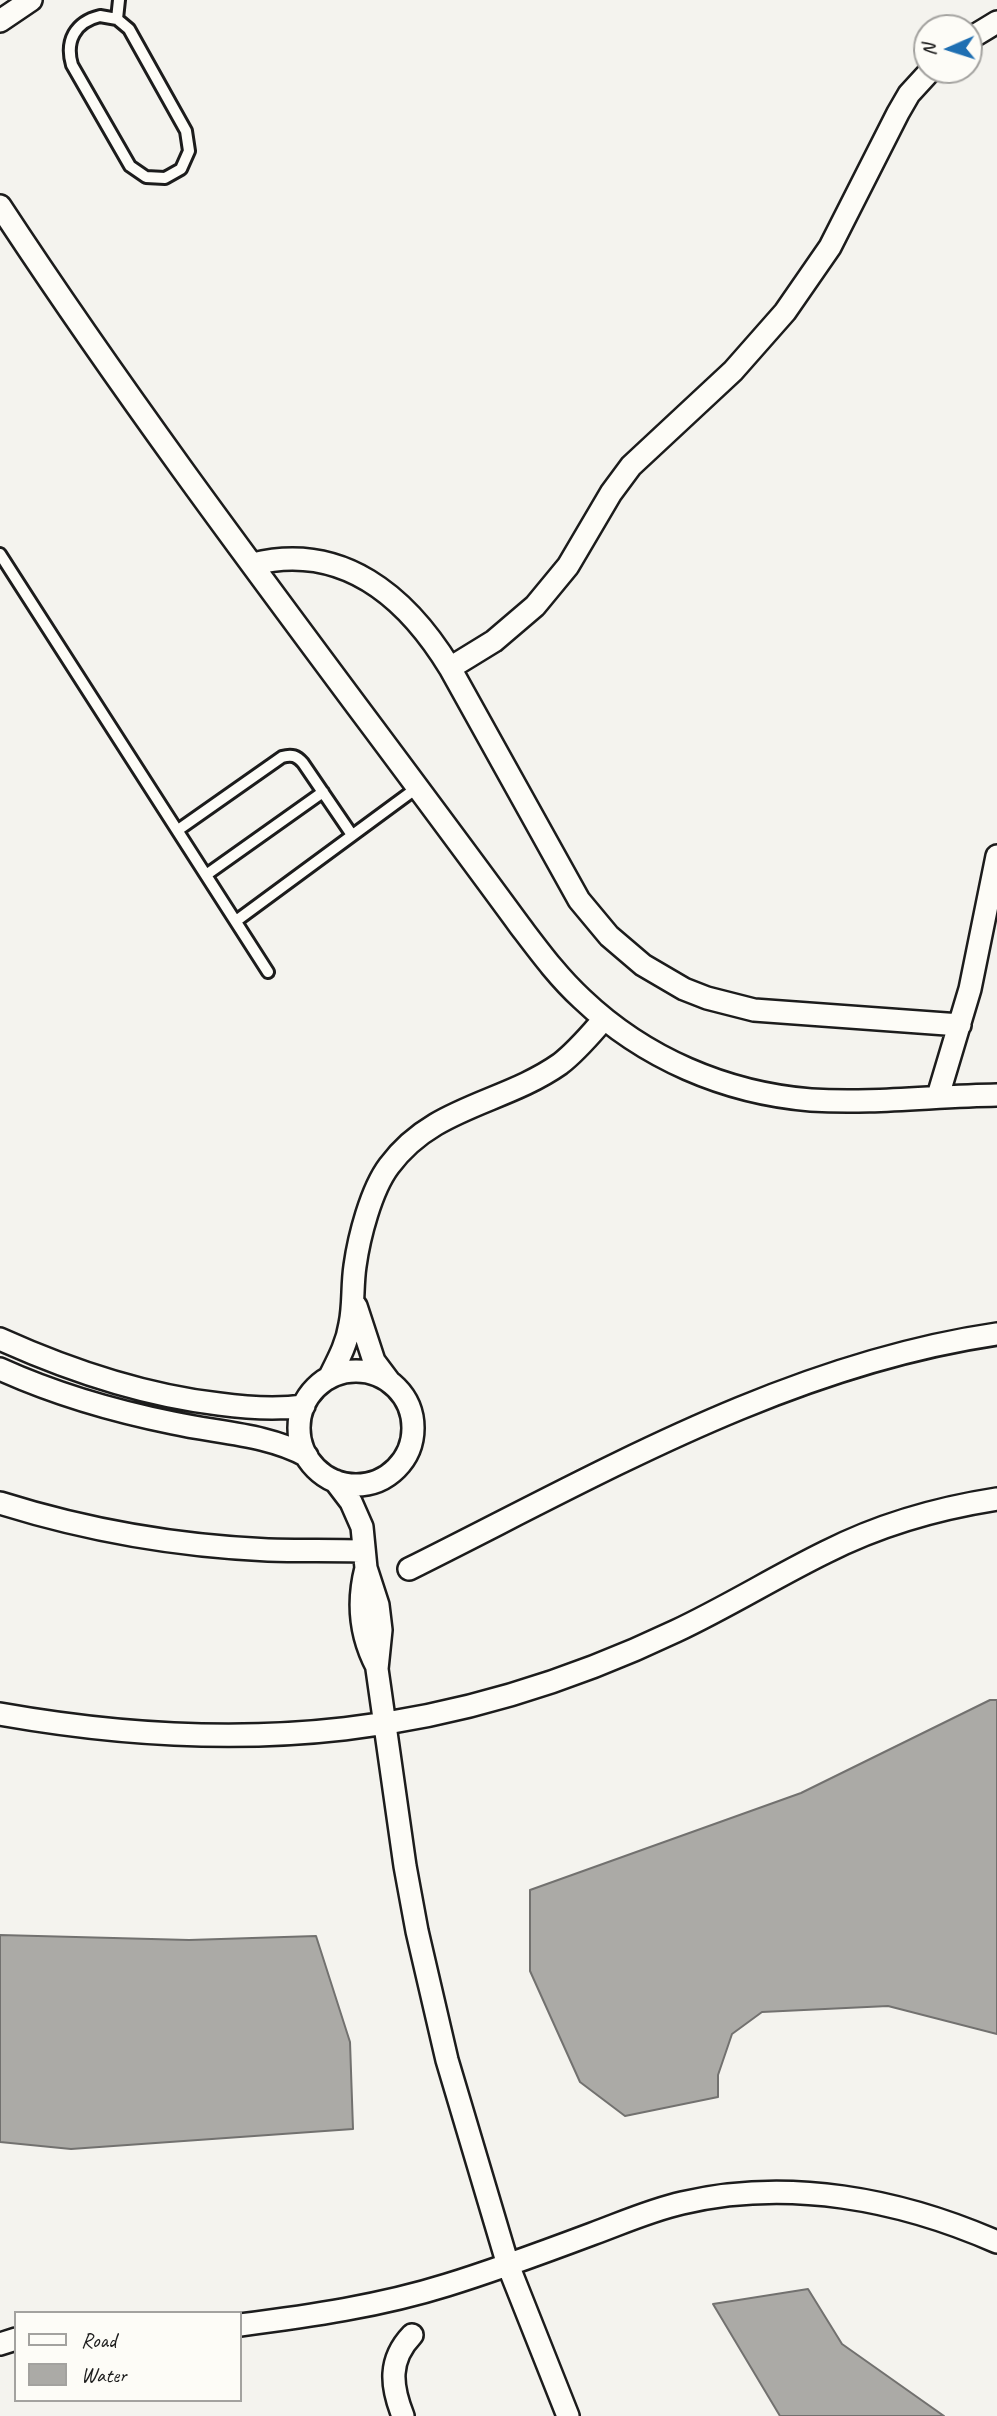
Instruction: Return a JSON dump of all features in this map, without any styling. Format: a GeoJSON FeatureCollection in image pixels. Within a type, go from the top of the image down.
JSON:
{"type":"FeatureCollection","features":[{"type":"Feature","properties":{"kind":"street"},"geometry":{"type":"LineString","coordinates":[[0,21],[30,0]]}},
{"type":"Feature","properties":{"kind":"street"},"geometry":{"type":"LineString","coordinates":[[450,668],[494,641],[534,606],[568,566],[611,493],[631,466],[733,371],[785,312],[830,247],[898,113],[918,84]]}},
{"type":"Feature","properties":{"kind":"street"},"geometry":{"type":"LineString","coordinates":[[0,206],[110,368],[541,953],[560,976],[604,1019],[637,1042],[680,1066],[758,1093],[799,1099],[844,1101],[997,1095]]}},
{"type":"Feature","properties":{"kind":"street"},"geometry":{"type":"LineString","coordinates":[[253,564],[278,558],[304,558],[331,564],[382,589],[411,614],[434,642],[450,668],[579,900],[609,936],[643,965],[684,989],[706,998],[754,1010],[960,1025]]}},
{"type":"Feature","properties":{"kind":"street"},"geometry":{"type":"LineString","coordinates":[[938,1096],[978,953],[997,856]]}},
{"type":"Feature","properties":{"kind":"street"},"geometry":{"type":"LineString","coordinates":[[568,2416],[509,2265],[465,2124],[432,1996],[405,1866],[377,1669],[381,1643],[380,1618],[365,1559],[362,1527],[351,1502],[335,1481],[315,1466],[307,1456],[300,1432],[304,1406],[310,1395],[329,1378],[345,1345],[354,1300],[355,1268],[373,1200],[387,1169],[405,1145],[433,1124],[530,1081],[559,1065],[579,1048],[604,1019]]}},
{"type":"Feature","properties":{"kind":"street"},"geometry":{"type":"LineString","coordinates":[[354,1300],[374,1361],[406,1400],[413,1424],[412,1437],[403,1460],[384,1477],[370,1500],[362,1527]]}},
{"type":"Feature","properties":{"kind":"street"},"geometry":{"type":"LineString","coordinates":[[409,1569],[652,1448],[751,1403],[890,1356],[997,1334]]}},
{"type":"Feature","properties":{"kind":"street"},"geometry":{"type":"LineString","coordinates":[[0,1339],[80,1373],[157,1394],[252,1409],[304,1406]]}},
{"type":"Feature","properties":{"kind":"street"},"geometry":{"type":"LineString","coordinates":[[0,1369],[43,1387],[99,1405],[150,1419],[273,1441],[307,1456]]}},
{"type":"Feature","properties":{"kind":"street"},"geometry":{"type":"LineString","coordinates":[[329,1378],[353,1371],[377,1375],[389,1381]]}},
{"type":"Feature","properties":{"kind":"street"},"geometry":{"type":"LineString","coordinates":[[335,1481],[360,1485],[384,1477]]}},
{"type":"Feature","properties":{"kind":"street"},"geometry":{"type":"LineString","coordinates":[[0,1714],[127,1732],[218,1737],[285,1735],[385,1725],[478,1705],[568,1676],[675,1632],[818,1555],[849,1542],[911,1519],[968,1503],[997,1499]]}},
{"type":"Feature","properties":{"kind":"street"},"geometry":{"type":"LineString","coordinates":[[0,1503],[94,1528],[190,1543],[365,1559]]}},
{"type":"Feature","properties":{"kind":"street"},"geometry":{"type":"LineString","coordinates":[[242,2325],[373,2305],[433,2289],[509,2265],[652,2211],[712,2197],[775,2193],[848,2198],[901,2207],[997,2242]]}},
{"type":"Feature","properties":{"kind":"street"},"geometry":{"type":"LineString","coordinates":[[403,2416],[395,2396],[393,2374],[399,2353],[412,2335]]}},
{"type":"Feature","properties":{"kind":"lane"},"geometry":{"type":"LineString","coordinates":[[117,19],[100,16],[82,22],[71,37],[69,56],[76,73],[130,166],[146,177],[165,178],[174,175],[187,160],[189,141],[186,131],[134,37],[117,19],[119,0]]}},
{"type":"Feature","properties":{"kind":"lane"},"geometry":{"type":"LineString","coordinates":[[0,554],[268,972]]}},
{"type":"Feature","properties":{"kind":"lane"},"geometry":{"type":"LineString","coordinates":[[178,830],[288,755],[299,759],[352,835]]}},
{"type":"Feature","properties":{"kind":"lane"},"geometry":{"type":"LineString","coordinates":[[236,921],[418,787]]}},
{"type":"Feature","properties":{"kind":"lane"},"geometry":{"type":"LineString","coordinates":[[206,875],[323,792]]}},
{"type":"Feature","properties":{"kind":"water"},"geometry":{"type":"Polygon","coordinates":[[[990,1700],[997,1700],[997,2034],[888,2006],[762,2012],[732,2034],[718,2075],[718,2097],[625,2116],[580,2082],[530,1971],[530,1890],[801,1793],[990,1700]]]}},
{"type":"Feature","properties":{"kind":"water"},"geometry":{"type":"Polygon","coordinates":[[[0,1935],[189,1940],[316,1936],[350,2042],[353,2129],[71,2149],[0,2142],[0,1935]]]}},
{"type":"Feature","properties":{"kind":"water"},"geometry":{"type":"Polygon","coordinates":[[[808,2289],[842,2344],[944,2416],[780,2416],[713,2304],[808,2289]]]}}]}
